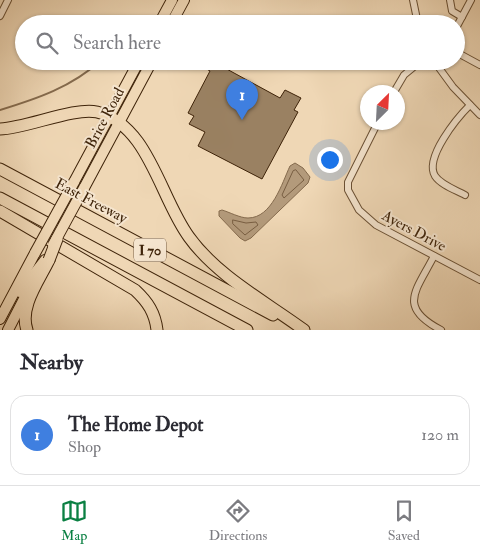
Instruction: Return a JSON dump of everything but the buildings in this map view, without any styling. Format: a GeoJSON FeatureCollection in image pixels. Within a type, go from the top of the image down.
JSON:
{"type":"FeatureCollection","features":[{"type":"Feature","properties":{"kind":"highway"},"geometry":{"type":"LineString","coordinates":[[0,129],[21,127],[83,112],[100,113],[119,123],[132,132],[143,148],[162,190],[189,238],[223,272],[303,330]]}},
{"type":"Feature","properties":{"kind":"highway","name":"East Freeway"},"geometry":{"type":"LineString","coordinates":[[0,169],[303,330]]}},
{"type":"Feature","properties":{"kind":"highway","name":"I 70"},"geometry":{"type":"LineString","coordinates":[[0,198],[247,330]]}},
{"type":"Feature","properties":{"kind":"highway"},"geometry":{"type":"LineString","coordinates":[[0,211],[135,290],[150,306],[157,330]]}},
{"type":"Feature","properties":{"kind":"highway"},"geometry":{"type":"LineString","coordinates":[[27,330],[24,317],[27,306],[57,239]]}},
{"type":"Feature","properties":{"kind":"main road"},"geometry":{"type":"LineString","coordinates":[[164,15],[172,0]]}},
{"type":"Feature","properties":{"kind":"main road"},"geometry":{"type":"LineString","coordinates":[[176,15],[184,0]]}},
{"type":"Feature","properties":{"kind":"main road","name":"Brice Road"},"geometry":{"type":"LineString","coordinates":[[2,315],[134,70]]}},
{"type":"Feature","properties":{"kind":"main road","name":"Brice Road"},"geometry":{"type":"LineString","coordinates":[[57,239],[147,70]]}},
{"type":"Feature","properties":{"kind":"main road","name":"Brice Road"},"geometry":{"type":"LineString","coordinates":[[84,188],[108,117]]}},
{"type":"Feature","properties":{"kind":"main road"},"geometry":{"type":"LineString","coordinates":[[8,330],[47,260]]}},
{"type":"Feature","properties":{"kind":"main road","name":"Brice Road"},"geometry":{"type":"LineString","coordinates":[[2,315],[47,260]]}},
{"type":"Feature","properties":{"kind":"street"},"geometry":{"type":"LineString","coordinates":[[0,16],[8,0]]}},
{"type":"Feature","properties":{"kind":"street"},"geometry":{"type":"LineString","coordinates":[[413,0],[416,15]]}},
{"type":"Feature","properties":{"kind":"street"},"geometry":{"type":"LineString","coordinates":[[450,0],[452,10],[460,15]]}},
{"type":"Feature","properties":{"kind":"street"},"geometry":{"type":"LineString","coordinates":[[463,15],[471,0]]}},
{"type":"Feature","properties":{"kind":"street"},"geometry":{"type":"LineString","coordinates":[[465,57],[480,65]]}},
{"type":"Feature","properties":{"kind":"street"},"geometry":{"type":"LineString","coordinates":[[398,85],[404,75],[410,70]]}},
{"type":"Feature","properties":{"kind":"street"},"geometry":{"type":"LineString","coordinates":[[440,70],[449,83],[480,115]]}},
{"type":"Feature","properties":{"kind":"street"},"geometry":{"type":"LineString","coordinates":[[465,194],[441,181],[432,167],[434,159],[453,123],[470,105]]}},
{"type":"Feature","properties":{"kind":"street","name":"Ayers Drive"},"geometry":{"type":"LineString","coordinates":[[374,130],[350,175],[348,190],[358,210],[366,218],[480,280]]}},
{"type":"Feature","properties":{"kind":"street"},"geometry":{"type":"LineString","coordinates":[[434,256],[416,291],[414,302],[420,317],[441,330]]}},
{"type":"Feature","properties":{"kind":"water"},"geometry":{"type":"Polygon","coordinates":[[[295,163],[303,168],[310,177],[308,183],[251,238],[245,241],[240,238],[219,216],[219,211],[222,210],[248,218],[264,212],[280,190],[290,166],[295,163]]]}},
{"type":"Feature","properties":{"kind":"waterway"},"geometry":{"type":"LineString","coordinates":[[0,110],[40,97],[66,85],[89,70]]}},
{"type":"Feature","properties":{"kind":"place","name":"The Home Depot"},"geometry":{"type":"Point","coordinates":[242,120]}}]}
